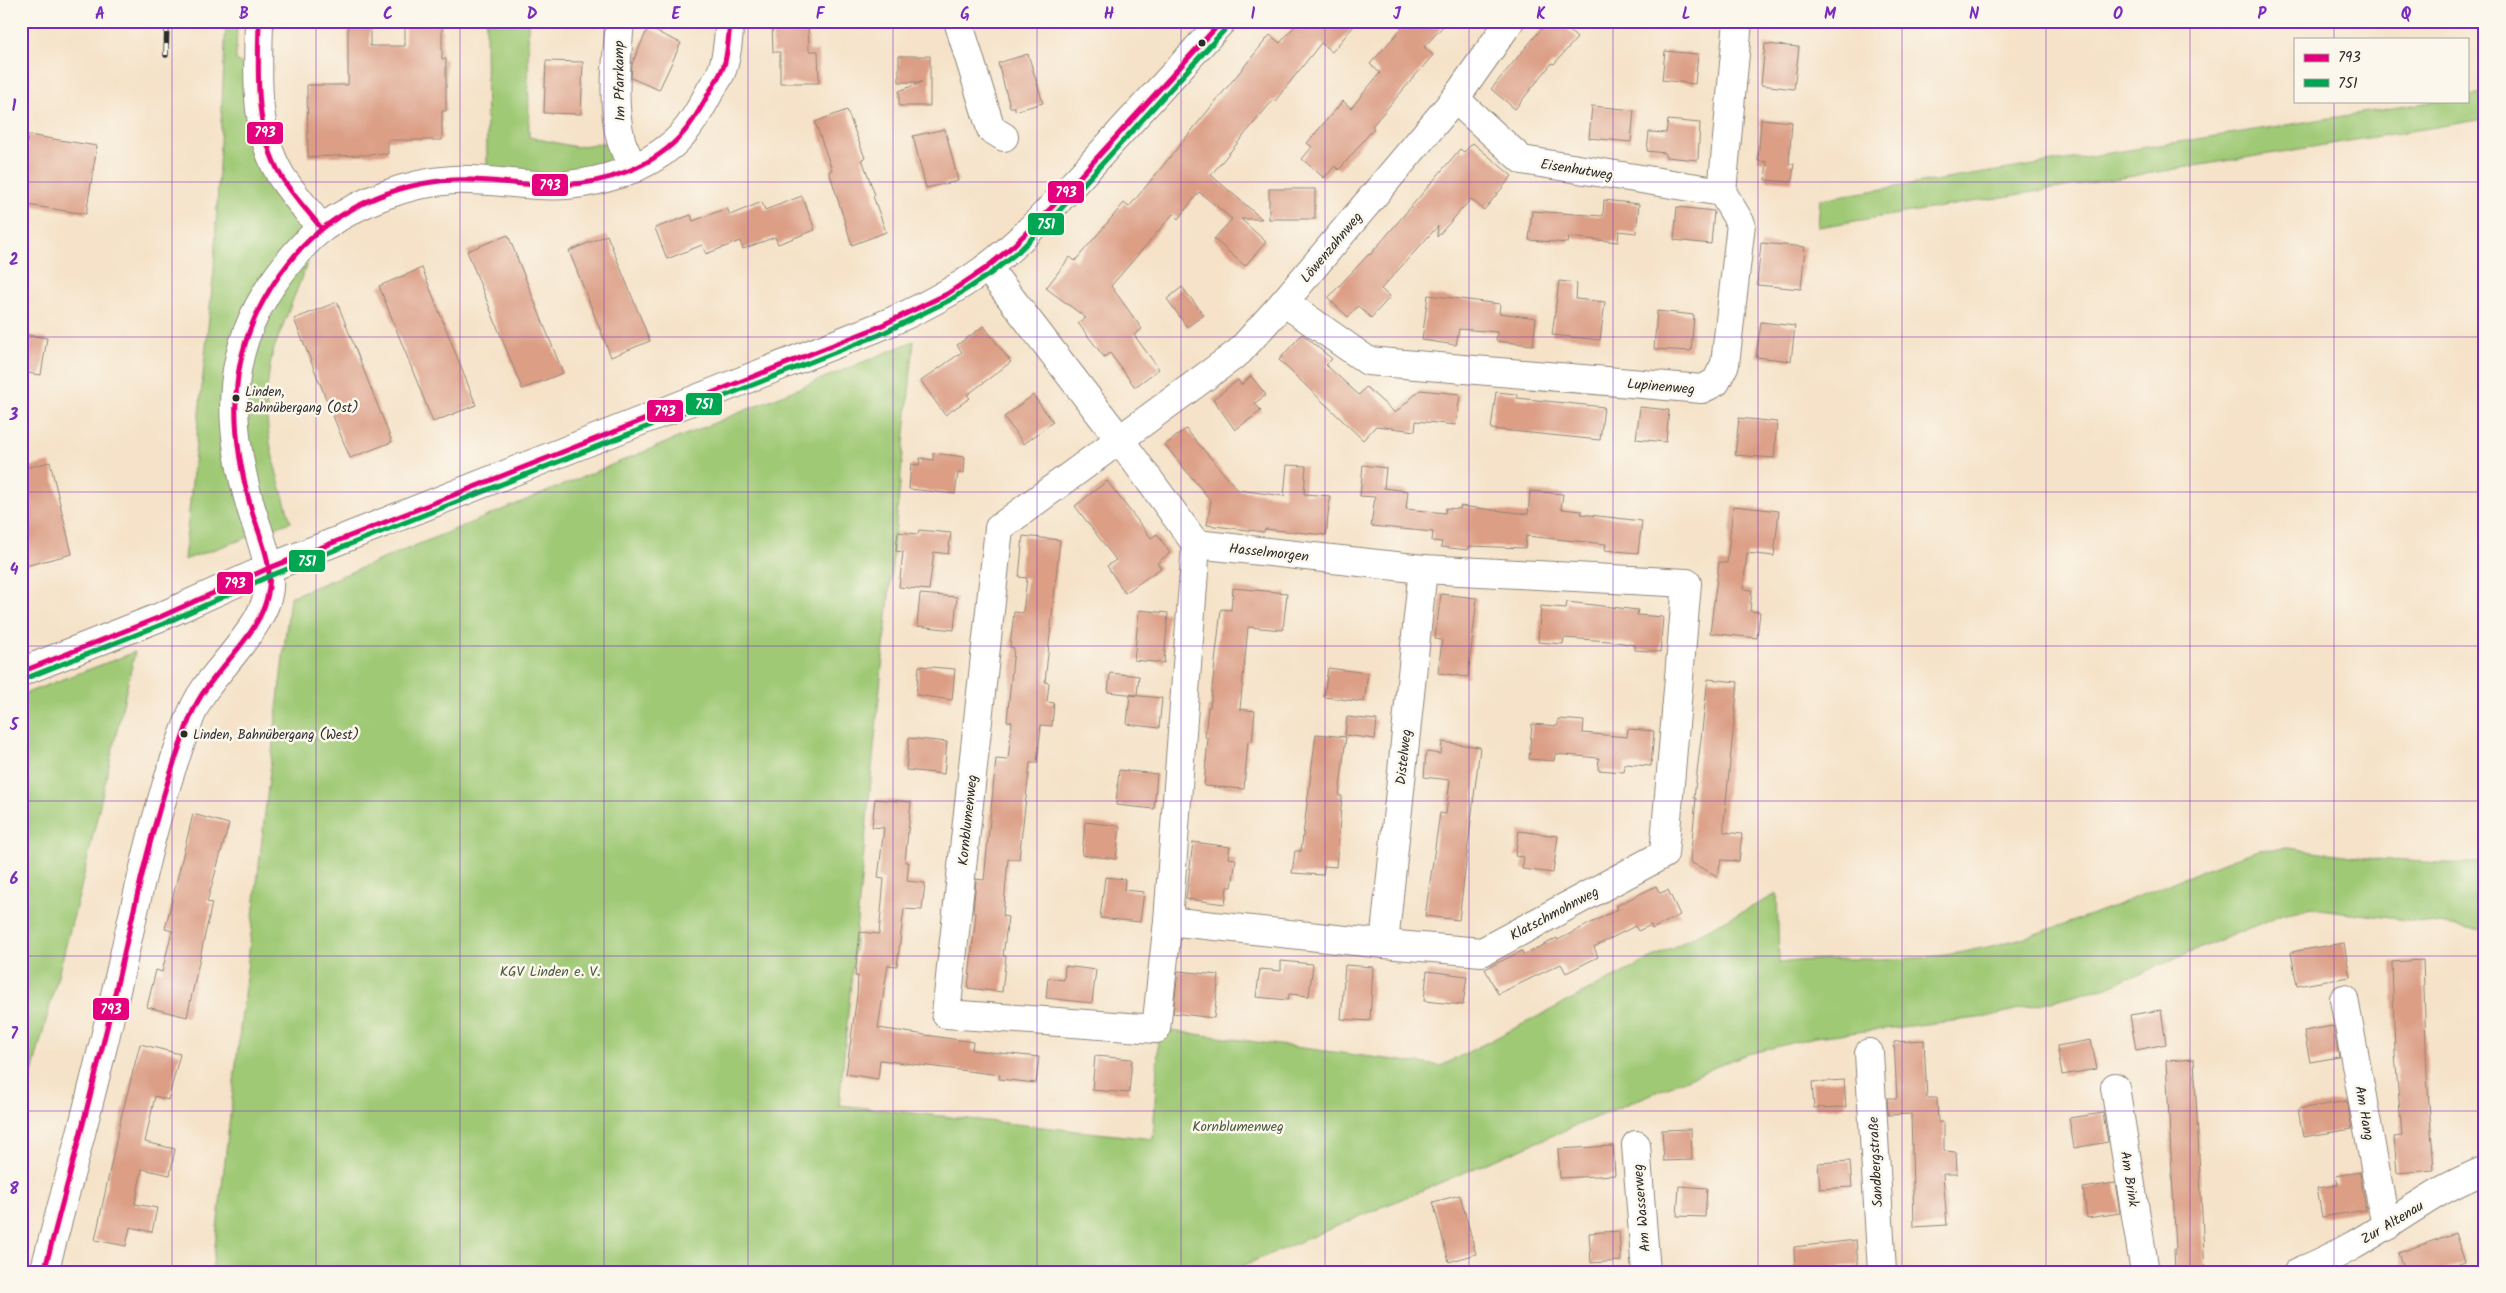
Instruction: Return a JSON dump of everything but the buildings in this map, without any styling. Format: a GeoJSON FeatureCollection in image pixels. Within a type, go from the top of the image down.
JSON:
{"type":"FeatureCollection","features":[{"type":"Feature","properties":{"kind":"street"},"geometry":{"type":"LineString","coordinates":[[259,21],[260,116],[268,148],[281,176],[321,228]]}},
{"type":"Feature","properties":{"kind":"street","name":"Im Pfarrkamp"},"geometry":{"type":"LineString","coordinates":[[620,21],[617,61],[617,108],[621,140],[634,169]]}},
{"type":"Feature","properties":{"kind":"street"},"geometry":{"type":"LineString","coordinates":[[44,1272],[96,1078],[146,863],[173,765],[187,724],[202,693],[262,611],[270,591],[269,568],[238,466],[233,396],[242,350],[250,325],[264,296],[286,266],[321,228],[364,204],[401,190],[453,180],[534,186],[567,185],[594,182],[634,169],[673,144],[697,115],[722,70],[730,21]]}},
{"type":"Feature","properties":{"kind":"street"},"geometry":{"type":"LineString","coordinates":[[958,21],[991,129],[1004,137]]}},
{"type":"Feature","properties":{"kind":"street"},"geometry":{"type":"LineString","coordinates":[[21,672],[160,617],[269,568],[876,328],[948,294],[987,267],[1013,245],[1222,21]]}},
{"type":"Feature","properties":{"kind":"street","name":"Löwenzahnweg"},"geometry":{"type":"LineString","coordinates":[[1120,440],[1239,352],[1284,302],[1455,99],[1510,21]]}},
{"type":"Feature","properties":{"kind":"street"},"geometry":{"type":"LineString","coordinates":[[1722,192],[1738,21]]}},
{"type":"Feature","properties":{"kind":"street","name":"Eisenhutweg"},"geometry":{"type":"LineString","coordinates":[[1455,99],[1522,160],[1722,192]]}},
{"type":"Feature","properties":{"kind":"street","name":"Lupinenweg"},"geometry":{"type":"LineString","coordinates":[[1284,302],[1368,362],[1702,389],[1716,382],[1725,364],[1741,224],[1722,192]]}},
{"type":"Feature","properties":{"kind":"street"},"geometry":{"type":"LineString","coordinates":[[987,267],[1120,440],[1196,544]]}},
{"type":"Feature","properties":{"kind":"street","name":"Kornblumenweg"},"geometry":{"type":"LineString","coordinates":[[1120,440],[999,528],[946,1014],[1156,1029],[1168,921],[1196,544]]}},
{"type":"Feature","properties":{"kind":"street","name":"Hasselmorgen"},"geometry":{"type":"LineString","coordinates":[[1196,544],[1422,569],[1688,583]]}},
{"type":"Feature","properties":{"kind":"street","name":"Distelweg"},"geometry":{"type":"LineString","coordinates":[[1384,944],[1422,569]]}},
{"type":"Feature","properties":{"kind":"street","name":"Klatschmohnweg"},"geometry":{"type":"LineString","coordinates":[[1168,921],[1384,944],[1482,952],[1664,854],[1688,583]]}},
{"type":"Feature","properties":{"kind":"street","name":"Am Hang"},"geometry":{"type":"LineString","coordinates":[[2344,998],[2386,1227]]}},
{"type":"Feature","properties":{"kind":"street","name":"Sandbergstraße"},"geometry":{"type":"LineString","coordinates":[[1869,1053],[1882,1272]]}},
{"type":"Feature","properties":{"kind":"street","name":"Am Brink"},"geometry":{"type":"LineString","coordinates":[[2115,1087],[2145,1272]]}},
{"type":"Feature","properties":{"kind":"street","name":"Am Wasserweg"},"geometry":{"type":"LineString","coordinates":[[1636,1145],[1646,1272]]}},
{"type":"Feature","properties":{"kind":"street","name":"Zur Altenau"},"geometry":{"type":"LineString","coordinates":[[2298,1272],[2316,1265],[2386,1227],[2443,1190],[2485,1170]]}},
{"type":"Feature","properties":{"kind":"green space"},"geometry":{"type":"Polygon","coordinates":[[[226,21],[237,21],[236,60],[258,74],[260,116],[321,228],[273,351],[269,375],[267,418],[269,438],[291,522],[184,560],[214,269],[226,21]]]}},
{"type":"Feature","properties":{"kind":"green space"},"geometry":{"type":"Polygon","coordinates":[[[486,21],[528,21],[529,137],[576,147],[621,140],[633,169],[547,176],[487,169],[486,21]]]}},
{"type":"Feature","properties":{"kind":"green space"},"geometry":{"type":"Polygon","coordinates":[[[2485,94],[2485,119],[1818,227],[1820,199],[2431,102],[2468,102],[2468,96],[2485,94]]]}},
{"type":"Feature","properties":{"kind":"green space","name":"KGV Linden e. V."},"geometry":{"type":"Polygon","coordinates":[[[914,341],[839,1105],[1153,1139],[1158,1049],[1156,1029],[1441,1066],[1777,894],[1779,963],[1925,957],[1946,955],[2017,939],[2088,916],[2226,861],[2259,850],[2289,848],[2375,859],[2440,863],[2485,863],[2485,930],[2312,908],[2283,914],[2107,987],[1987,1017],[1815,1037],[1744,1055],[1228,1272],[212,1272],[290,597],[914,341]]]}},
{"type":"Feature","properties":{"kind":"green space"},"geometry":{"type":"Polygon","coordinates":[[[135,652],[80,892],[21,1115],[21,695],[135,652]]]}},
{"type":"Feature","properties":{"kind":"railway"},"geometry":{"type":"LineString","coordinates":[[166,55],[167,21]]}},
{"type":"Feature","properties":{"kind":"transit line","name":"793"},"geometry":{"type":"LineString","coordinates":[[259,21],[258,81],[266,139],[272,158],[285,183],[321,228]]}},
{"type":"Feature","properties":{"kind":"transit line","name":"793"},"geometry":{"type":"LineString","coordinates":[[44,1272],[97,1070],[149,848],[166,787],[188,722],[200,697],[244,642],[253,629],[266,602],[269,587],[268,567],[242,473],[237,439],[236,406],[238,375],[245,344],[256,314],[273,284],[310,239],[346,212],[388,193],[431,182],[453,180],[547,185],[577,184],[611,177],[628,171],[659,155],[688,127],[721,73],[726,57],[730,21]]}},
{"type":"Feature","properties":{"kind":"transit line","name":"793"},"geometry":{"type":"LineString","coordinates":[[21,672],[160,617],[269,568],[876,328],[947,294],[986,268],[1014,245],[1052,207],[1222,21]]}},
{"type":"Feature","properties":{"kind":"transit line","name":"751"},"geometry":{"type":"LineString","coordinates":[[24,679],[163,624],[272,575],[879,335],[950,300],[990,274],[1019,251],[1058,212],[1228,26]]}},
{"type":"Feature","properties":{"kind":"place","name":"Linden, Bahnübergang (Ost)"},"geometry":{"type":"Point","coordinates":[236,398]}},
{"type":"Feature","properties":{"kind":"place","name":"Linden, Bahnübergang (West)"},"geometry":{"type":"Point","coordinates":[184,734]}}]}
